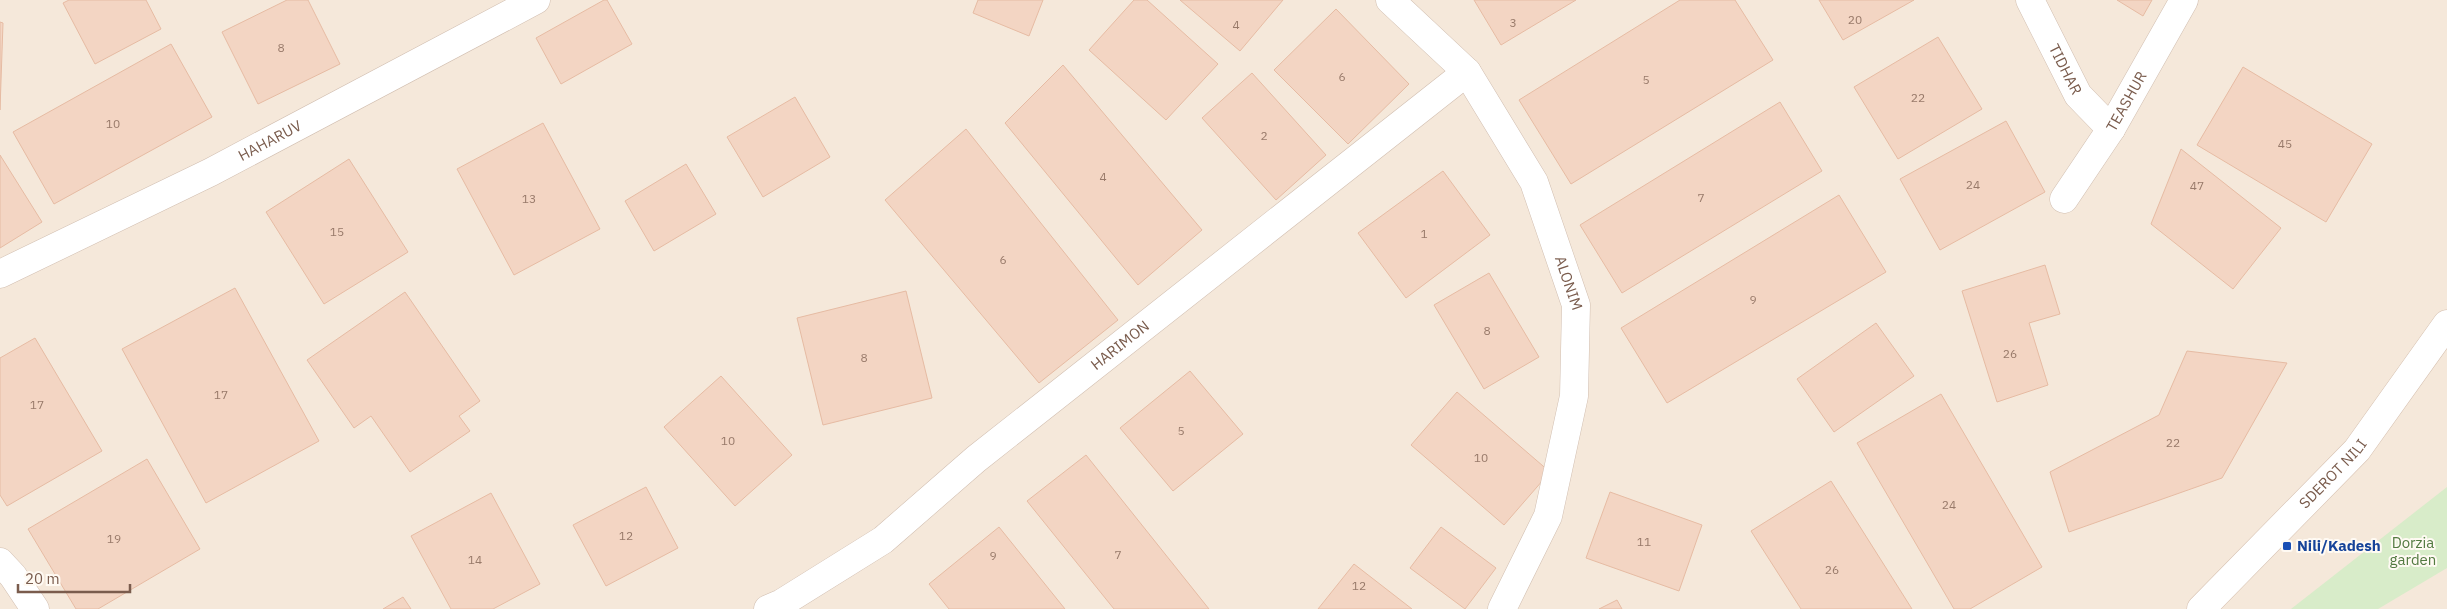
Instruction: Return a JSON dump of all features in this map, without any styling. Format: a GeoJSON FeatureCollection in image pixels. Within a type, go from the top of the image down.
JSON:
{"type":"FeatureCollection","features":[{"type":"Feature","properties":{"kind":"street","name":"HAHARUV"},"geometry":{"type":"LineString","coordinates":[[0,274],[211,172],[536,0]]}},
{"type":"Feature","properties":{"kind":"street","name":"ALONIM"},"geometry":{"type":"LineString","coordinates":[[1390,0],[1467,72],[1534,182],[1576,305],[1574,396],[1548,516],[1502,609]]}},
{"type":"Feature","properties":{"kind":"street","name":"TIDHAR"},"geometry":{"type":"LineString","coordinates":[[2030,0],[2078,96],[2111,129]]}},
{"type":"Feature","properties":{"kind":"street","name":"TEASHUR"},"geometry":{"type":"LineString","coordinates":[[2064,199],[2111,129],[2184,0]]}},
{"type":"Feature","properties":{"kind":"street","name":"HARIMON"},"geometry":{"type":"LineString","coordinates":[[768,609],[782,603],[883,540],[976,459],[1467,72]]}},
{"type":"Feature","properties":{"kind":"street","name":"SDEROT NILI"},"geometry":{"type":"LineString","coordinates":[[2201,609],[2358,450],[2447,324]]}},
{"type":"Feature","properties":{"kind":"street"},"geometry":{"type":"LineString","coordinates":[[0,562],[13,576],[35,609]]}},
{"type":"Feature","properties":{"kind":"shaded area"},"geometry":{"type":"Polygon","coordinates":[[[0,0],[2447,0],[2447,609],[0,609],[0,0]]]}},
{"type":"Feature","properties":{"kind":"green space","name":"Dorzia garden"},"geometry":{"type":"Polygon","coordinates":[[[2447,487],[2447,568],[2378,609],[2291,609],[2447,487]]]}},
{"type":"Feature","properties":{"kind":"building"},"geometry":{"type":"Polygon","coordinates":[[[69,0],[146,0],[161,29],[95,64],[63,3],[69,0]]]}},
{"type":"Feature","properties":{"kind":"building"},"geometry":{"type":"Polygon","coordinates":[[[287,0],[308,0],[340,64],[258,104],[222,32],[287,0]]]}},
{"type":"Feature","properties":{"kind":"building"},"geometry":{"type":"Polygon","coordinates":[[[607,0],[632,44],[561,84],[536,38],[607,0]]]}},
{"type":"Feature","properties":{"kind":"building"},"geometry":{"type":"Polygon","coordinates":[[[978,0],[1043,0],[1029,36],[973,13],[978,0]]]}},
{"type":"Feature","properties":{"kind":"building"},"geometry":{"type":"Polygon","coordinates":[[[1134,0],[1147,0],[1218,64],[1166,120],[1089,50],[1134,0]]]}},
{"type":"Feature","properties":{"kind":"building"},"geometry":{"type":"Polygon","coordinates":[[[1180,0],[1283,0],[1240,51],[1180,0]]]}},
{"type":"Feature","properties":{"kind":"building"},"geometry":{"type":"Polygon","coordinates":[[[1474,0],[1576,0],[1501,45],[1474,0]]]}},
{"type":"Feature","properties":{"kind":"building"},"geometry":{"type":"Polygon","coordinates":[[[1680,0],[1735,0],[1773,60],[1571,184],[1519,100],[1680,0]]]}},
{"type":"Feature","properties":{"kind":"building"},"geometry":{"type":"Polygon","coordinates":[[[1819,0],[1914,0],[1843,40],[1819,0]]]}},
{"type":"Feature","properties":{"kind":"building"},"geometry":{"type":"Polygon","coordinates":[[[2117,0],[2152,0],[2143,16],[2117,0]]]}},
{"type":"Feature","properties":{"kind":"building"},"geometry":{"type":"Polygon","coordinates":[[[1336,9],[1409,84],[1348,144],[1274,70],[1336,9]]]}},
{"type":"Feature","properties":{"kind":"building"},"geometry":{"type":"Polygon","coordinates":[[[0,22],[3,23],[0,110],[0,22]]]}},
{"type":"Feature","properties":{"kind":"building"},"geometry":{"type":"Polygon","coordinates":[[[1938,37],[1982,109],[1898,159],[1854,87],[1938,37]]]}},
{"type":"Feature","properties":{"kind":"building"},"geometry":{"type":"Polygon","coordinates":[[[171,44],[212,117],[54,204],[13,132],[171,44]]]}},
{"type":"Feature","properties":{"kind":"building"},"geometry":{"type":"Polygon","coordinates":[[[1063,65],[1202,230],[1138,285],[1005,123],[1063,65]]]}},
{"type":"Feature","properties":{"kind":"building"},"geometry":{"type":"Polygon","coordinates":[[[2243,67],[2372,144],[2326,222],[2197,145],[2243,67]]]}},
{"type":"Feature","properties":{"kind":"building"},"geometry":{"type":"Polygon","coordinates":[[[1252,73],[1326,155],[1276,200],[1202,118],[1252,73]]]}},
{"type":"Feature","properties":{"kind":"building"},"geometry":{"type":"Polygon","coordinates":[[[795,97],[830,157],[763,197],[727,137],[795,97]]]}},
{"type":"Feature","properties":{"kind":"building"},"geometry":{"type":"Polygon","coordinates":[[[1780,102],[1822,171],[1622,293],[1580,225],[1780,102]]]}},
{"type":"Feature","properties":{"kind":"building"},"geometry":{"type":"Polygon","coordinates":[[[2006,121],[2045,192],[1940,250],[1900,179],[2006,121]]]}},
{"type":"Feature","properties":{"kind":"building"},"geometry":{"type":"Polygon","coordinates":[[[543,123],[600,229],[514,275],[457,169],[543,123]]]}},
{"type":"Feature","properties":{"kind":"building"},"geometry":{"type":"Polygon","coordinates":[[[966,129],[1118,320],[1039,383],[885,200],[966,129]]]}},
{"type":"Feature","properties":{"kind":"building"},"geometry":{"type":"Polygon","coordinates":[[[2181,149],[2281,228],[2233,289],[2151,224],[2181,149]]]}},
{"type":"Feature","properties":{"kind":"building"},"geometry":{"type":"Polygon","coordinates":[[[0,155],[42,222],[0,248],[0,155]]]}},
{"type":"Feature","properties":{"kind":"building"},"geometry":{"type":"Polygon","coordinates":[[[349,159],[408,252],[324,304],[266,212],[349,159]]]}},
{"type":"Feature","properties":{"kind":"building"},"geometry":{"type":"Polygon","coordinates":[[[686,164],[716,214],[654,251],[625,201],[686,164]]]}},
{"type":"Feature","properties":{"kind":"building"},"geometry":{"type":"Polygon","coordinates":[[[1443,171],[1490,235],[1406,298],[1358,233],[1443,171]]]}},
{"type":"Feature","properties":{"kind":"building"},"geometry":{"type":"Polygon","coordinates":[[[1839,195],[1886,272],[1667,403],[1621,328],[1839,195]]]}},
{"type":"Feature","properties":{"kind":"building"},"geometry":{"type":"Polygon","coordinates":[[[2045,265],[2060,314],[2029,323],[2048,385],[1997,402],[1962,291],[2045,265]]]}},
{"type":"Feature","properties":{"kind":"building"},"geometry":{"type":"Polygon","coordinates":[[[1489,273],[1539,357],[1484,389],[1434,305],[1489,273]]]}},
{"type":"Feature","properties":{"kind":"building"},"geometry":{"type":"Polygon","coordinates":[[[235,288],[319,441],[206,503],[122,349],[235,288]]]}},
{"type":"Feature","properties":{"kind":"building"},"geometry":{"type":"Polygon","coordinates":[[[906,291],[932,398],[823,425],[797,318],[906,291]]]}},
{"type":"Feature","properties":{"kind":"building"},"geometry":{"type":"Polygon","coordinates":[[[405,292],[480,401],[459,416],[470,431],[410,472],[371,416],[354,428],[307,360],[405,292]]]}},
{"type":"Feature","properties":{"kind":"building"},"geometry":{"type":"Polygon","coordinates":[[[1876,323],[1914,376],[1834,432],[1797,379],[1876,323]]]}},
{"type":"Feature","properties":{"kind":"building"},"geometry":{"type":"Polygon","coordinates":[[[35,338],[102,451],[7,506],[0,495],[0,358],[35,338]]]}},
{"type":"Feature","properties":{"kind":"building"},"geometry":{"type":"Polygon","coordinates":[[[2187,351],[2287,363],[2222,478],[2069,532],[2050,472],[2159,415],[2187,351]]]}},
{"type":"Feature","properties":{"kind":"building"},"geometry":{"type":"Polygon","coordinates":[[[1190,371],[1243,434],[1173,491],[1120,428],[1190,371]]]}},
{"type":"Feature","properties":{"kind":"building"},"geometry":{"type":"Polygon","coordinates":[[[721,376],[792,455],[735,506],[664,427],[721,376]]]}},
{"type":"Feature","properties":{"kind":"building"},"geometry":{"type":"Polygon","coordinates":[[[1457,392],[1550,472],[1504,525],[1411,445],[1457,392]]]}},
{"type":"Feature","properties":{"kind":"building"},"geometry":{"type":"Polygon","coordinates":[[[1941,394],[2042,567],[1970,609],[1954,609],[1857,443],[1941,394]]]}},
{"type":"Feature","properties":{"kind":"building"},"geometry":{"type":"Polygon","coordinates":[[[1086,455],[1209,609],[1114,609],[1027,501],[1086,455]]]}},
{"type":"Feature","properties":{"kind":"building"},"geometry":{"type":"Polygon","coordinates":[[[147,459],[200,549],[98,609],[76,609],[28,529],[147,459]]]}},
{"type":"Feature","properties":{"kind":"building"},"geometry":{"type":"Polygon","coordinates":[[[1831,481],[1912,609],[1801,609],[1751,531],[1831,481]]]}},
{"type":"Feature","properties":{"kind":"building"},"geometry":{"type":"Polygon","coordinates":[[[646,487],[678,548],[606,586],[573,525],[646,487]]]}},
{"type":"Feature","properties":{"kind":"building"},"geometry":{"type":"Polygon","coordinates":[[[1610,492],[1702,525],[1679,591],[1586,558],[1610,492]]]}},
{"type":"Feature","properties":{"kind":"building"},"geometry":{"type":"Polygon","coordinates":[[[491,493],[540,584],[493,609],[451,609],[411,536],[491,493]]]}},
{"type":"Feature","properties":{"kind":"building"},"geometry":{"type":"Polygon","coordinates":[[[999,527],[1065,609],[949,609],[929,584],[999,527]]]}},
{"type":"Feature","properties":{"kind":"building"},"geometry":{"type":"Polygon","coordinates":[[[1441,527],[1496,568],[1465,609],[1410,568],[1441,527]]]}},
{"type":"Feature","properties":{"kind":"building"},"geometry":{"type":"Polygon","coordinates":[[[1354,564],[1412,609],[1318,609],[1354,564]]]}},
{"type":"Feature","properties":{"kind":"building"},"geometry":{"type":"Polygon","coordinates":[[[403,597],[411,609],[383,609],[403,597]]]}},
{"type":"Feature","properties":{"kind":"building"},"geometry":{"type":"Polygon","coordinates":[[[1617,600],[1622,609],[1599,609],[1617,600]]]}},
{"type":"Feature","properties":{"kind":"place","name":"Nili/Kadesh"},"geometry":{"type":"Point","coordinates":[2287,546]}}]}
